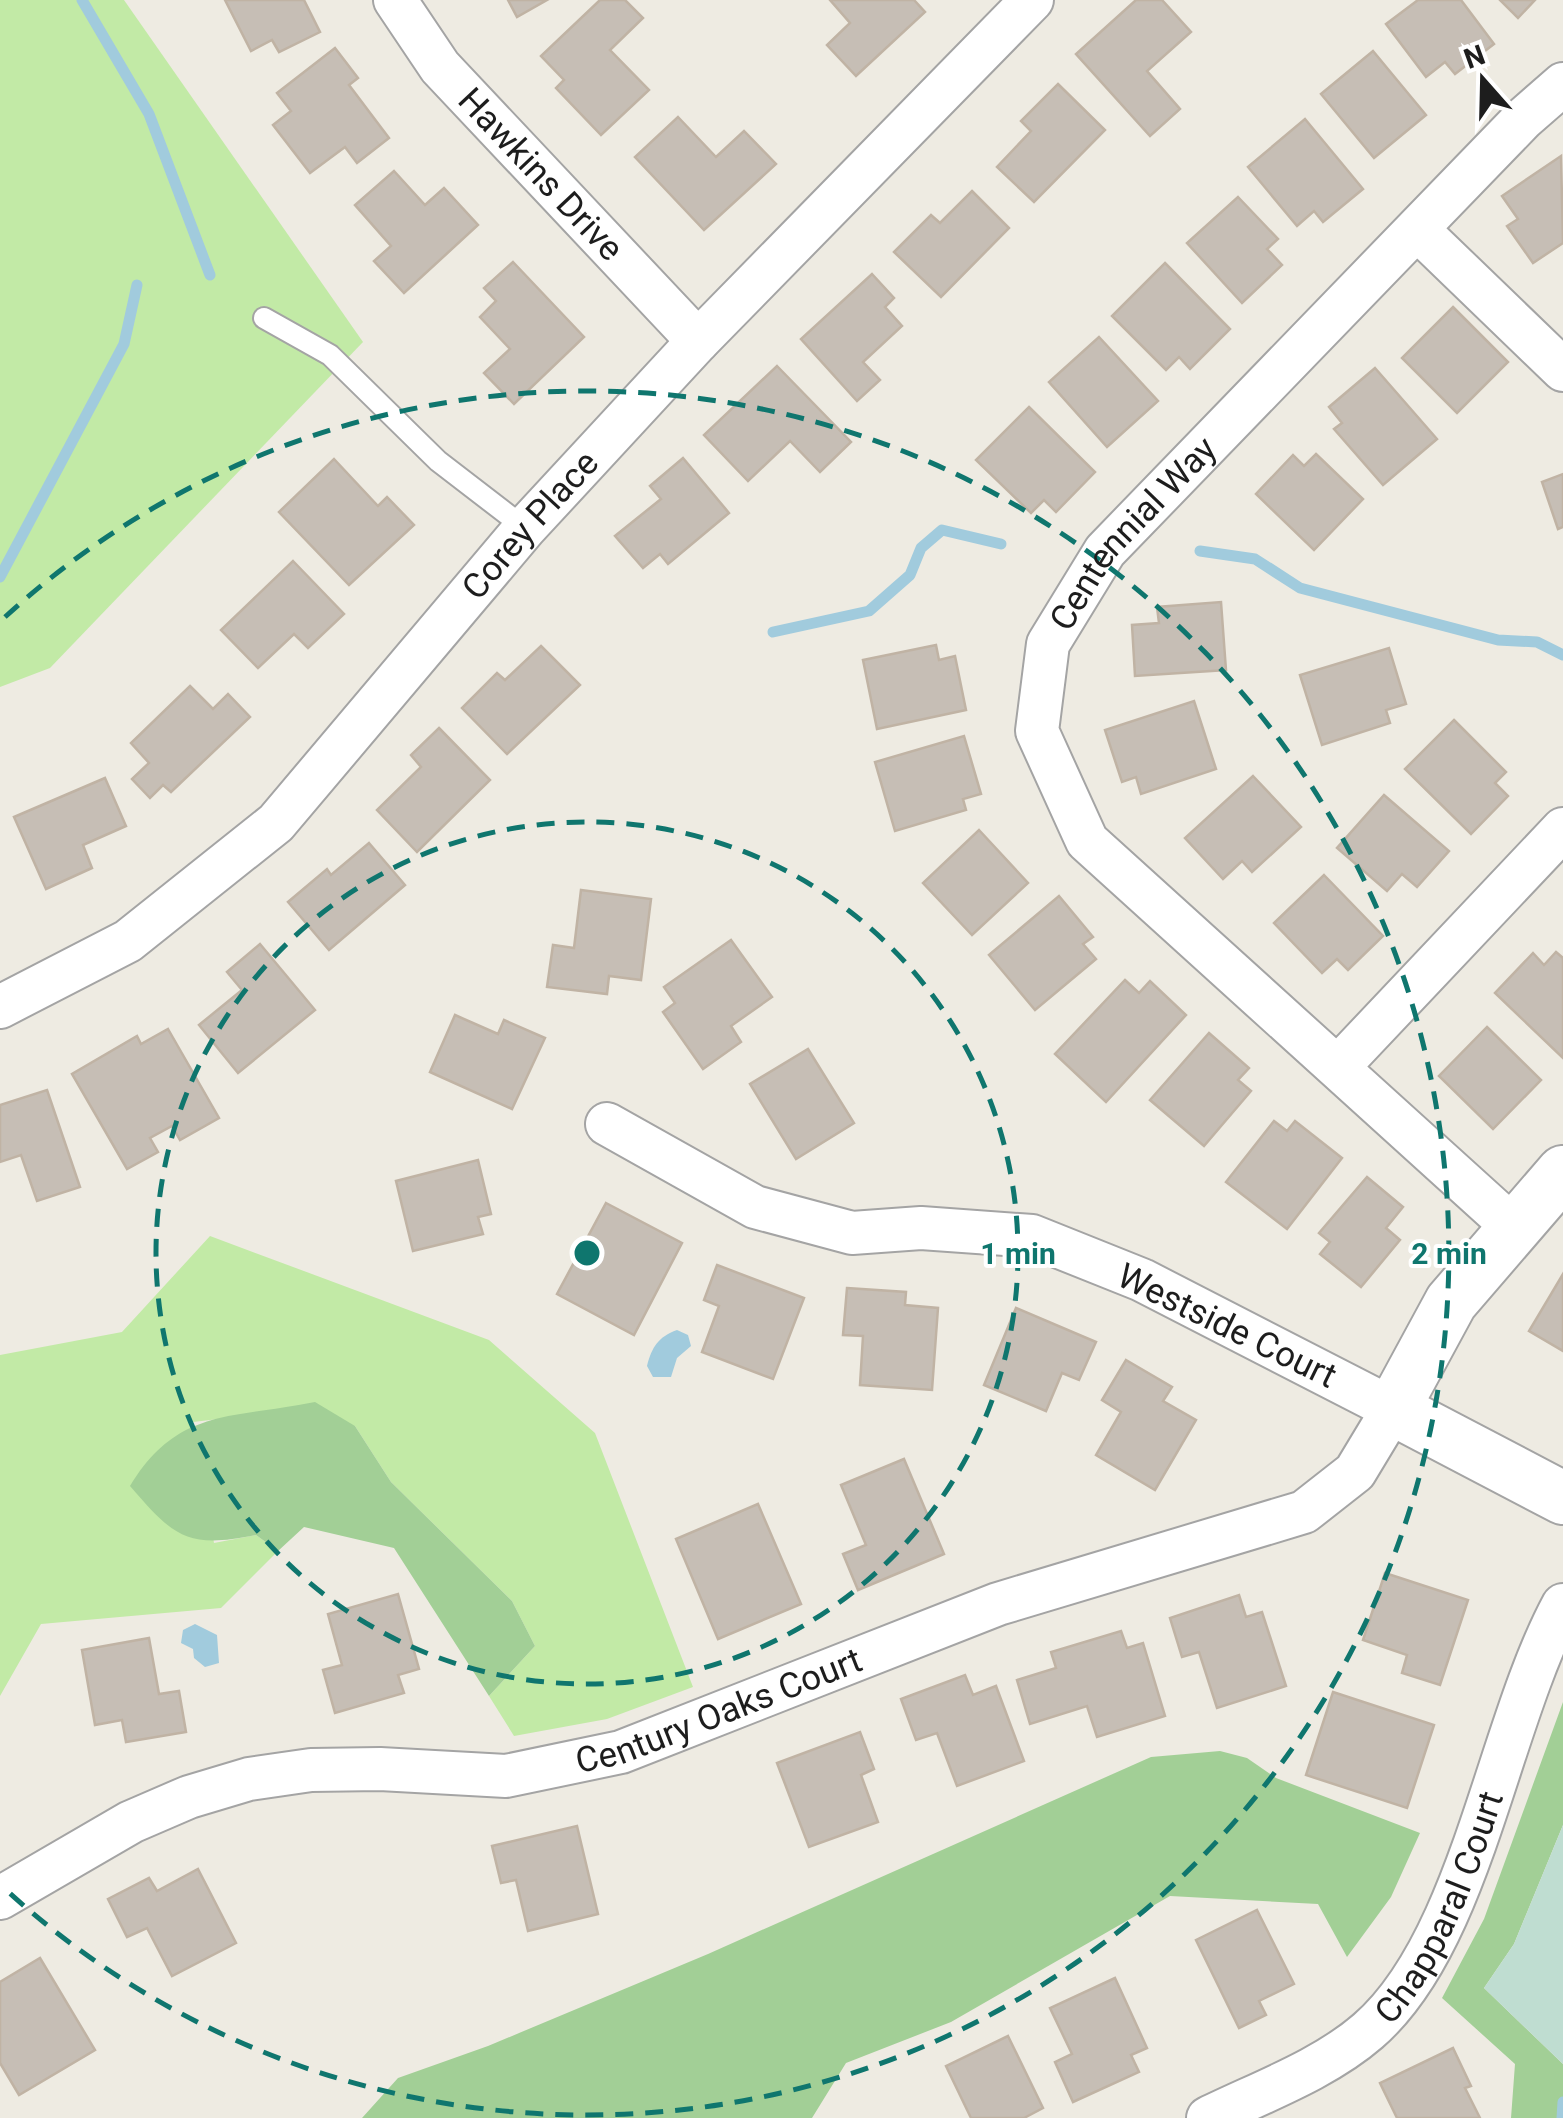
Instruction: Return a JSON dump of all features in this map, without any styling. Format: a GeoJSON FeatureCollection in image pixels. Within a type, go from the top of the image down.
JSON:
{"type":"FeatureCollection","features":[{"type":"Feature","properties":{"kind":"street","name":"Hawkins Drive"},"geometry":{"type":"LineString","coordinates":[[395,0],[440,68],[698,341]]}},
{"type":"Feature","properties":{"kind":"street","name":"Corey Place"},"geometry":{"type":"LineString","coordinates":[[0,1007],[128,941],[276,823],[524,528],[698,341],[1032,0]]}},
{"type":"Feature","properties":{"kind":"street","name":"Centennial Way"},"geometry":{"type":"LineString","coordinates":[[1512,1226],[1087,841],[1037,731],[1048,644],[1106,551],[1523,119],[1563,84]]}},
{"type":"Feature","properties":{"kind":"street"},"geometry":{"type":"LineString","coordinates":[[1418,230],[1563,370]]}},
{"type":"Feature","properties":{"kind":"street"},"geometry":{"type":"LineString","coordinates":[[1338,1067],[1563,829]]}},
{"type":"Feature","properties":{"kind":"street","name":"Westside Court"},"geometry":{"type":"LineString","coordinates":[[607,1124],[755,1207],[852,1233],[920,1228],[1032,1236],[1142,1280],[1392,1409]]}},
{"type":"Feature","properties":{"kind":"street"},"geometry":{"type":"LineString","coordinates":[[1563,1172],[1512,1226],[1450,1302],[1392,1409],[1563,1498]]}},
{"type":"Feature","properties":{"kind":"street","name":"Century Oaks Court"},"geometry":{"type":"LineString","coordinates":[[0,1898],[131,1822],[189,1797],[249,1780],[310,1770],[380,1769],[506,1776],[621,1752],[998,1604],[1304,1512],[1355,1472],[1392,1409]]}},
{"type":"Feature","properties":{"kind":"street","name":"Chapparal Court"},"geometry":{"type":"LineString","coordinates":[[1208,2118],[1328,2059],[1369,2031],[1400,1996],[1448,1910],[1526,1687],[1563,1604]]}},
{"type":"Feature","properties":{"kind":"lane"},"geometry":{"type":"LineString","coordinates":[[264,318],[330,355],[438,461],[524,528]]}},
{"type":"Feature","properties":{"kind":"green space"},"geometry":{"type":"Polygon","coordinates":[[[0,0],[124,0],[363,342],[50,668],[0,687],[0,0]]]}},
{"type":"Feature","properties":{"kind":"green space"},"geometry":{"type":"Polygon","coordinates":[[[210,1236],[489,1340],[595,1433],[693,1687],[607,1719],[514,1736],[489,1696],[535,1646],[512,1601],[391,1482],[355,1426],[253,1415],[193,1422],[214,1543],[256,1535],[278,1551],[221,1608],[41,1624],[0,1696],[0,1355],[122,1332],[210,1236]]]}},
{"type":"Feature","properties":{"kind":"green space"},"geometry":{"type":"Polygon","coordinates":[[[315,1402],[355,1426],[391,1482],[512,1601],[535,1646],[489,1696],[394,1548],[304,1527],[278,1551],[256,1535],[197,1539],[171,1528],[130,1486],[148,1460],[188,1429],[233,1415],[315,1402]]]}},
{"type":"Feature","properties":{"kind":"green space"},"geometry":{"type":"Polygon","coordinates":[[[1563,1702],[1563,1825],[1514,1944],[1484,1988],[1563,2064],[1563,2118],[1511,2118],[1515,2064],[1442,1998],[1484,1919],[1563,1702]]]}},
{"type":"Feature","properties":{"kind":"green space"},"geometry":{"type":"Polygon","coordinates":[[[1220,1751],[1247,1758],[1276,1778],[1420,1833],[1391,1897],[1347,1957],[1318,1904],[1170,1896],[951,2022],[846,2063],[812,2118],[362,2118],[398,2078],[488,2046],[708,1954],[1151,1757],[1220,1751]]]}},
{"type":"Feature","properties":{"kind":"green space"},"geometry":{"type":"Polygon","coordinates":[[[1563,1825],[1563,2064],[1484,1988],[1514,1944],[1563,1825]]]}},
{"type":"Feature","properties":{"kind":"water"},"geometry":{"type":"Polygon","coordinates":[[[677,1330],[688,1335],[691,1346],[677,1358],[671,1377],[653,1377],[647,1366],[654,1348],[660,1339],[677,1330]]]}},
{"type":"Feature","properties":{"kind":"water"},"geometry":{"type":"Polygon","coordinates":[[[195,1624],[217,1635],[219,1663],[205,1667],[194,1658],[193,1649],[181,1643],[183,1630],[195,1624]]]}},
{"type":"Feature","properties":{"kind":"building"},"geometry":{"type":"Polygon","coordinates":[[[225,0],[304,0],[320,32],[279,52],[272,40],[251,51],[225,0]]]}},
{"type":"Feature","properties":{"kind":"building"},"geometry":{"type":"Polygon","coordinates":[[[508,0],[547,0],[517,17],[508,0]]]}},
{"type":"Feature","properties":{"kind":"building"},"geometry":{"type":"Polygon","coordinates":[[[600,0],[625,0],[643,18],[610,50],[649,90],[601,135],[556,88],[564,80],[541,56],[600,0]]]}},
{"type":"Feature","properties":{"kind":"building"},"geometry":{"type":"Polygon","coordinates":[[[830,0],[914,0],[925,12],[856,76],[827,45],[850,23],[830,0]]]}},
{"type":"Feature","properties":{"kind":"building"},"geometry":{"type":"Polygon","coordinates":[[[1136,0],[1162,0],[1191,32],[1147,71],[1180,109],[1150,136],[1076,54],[1136,0]]]}},
{"type":"Feature","properties":{"kind":"building"},"geometry":{"type":"Polygon","coordinates":[[[1418,0],[1461,0],[1494,44],[1455,74],[1445,62],[1426,77],[1386,24],[1418,0]]]}},
{"type":"Feature","properties":{"kind":"building"},"geometry":{"type":"Polygon","coordinates":[[[1500,0],[1535,0],[1518,18],[1500,0]]]}},
{"type":"Feature","properties":{"kind":"building"},"geometry":{"type":"Polygon","coordinates":[[[335,48],[358,78],[349,85],[389,138],[357,163],[345,147],[310,173],[273,125],[291,111],[277,93],[335,48]]]}},
{"type":"Feature","properties":{"kind":"building"},"geometry":{"type":"Polygon","coordinates":[[[1373,51],[1426,115],[1374,158],[1321,94],[1373,51]]]}},
{"type":"Feature","properties":{"kind":"building"},"geometry":{"type":"Polygon","coordinates":[[[1058,84],[1105,130],[1034,202],[997,167],[1031,131],[1021,121],[1058,84]]]}},
{"type":"Feature","properties":{"kind":"building"},"geometry":{"type":"Polygon","coordinates":[[[678,117],[716,157],[744,131],[776,164],[704,230],[635,157],[678,117]]]}},
{"type":"Feature","properties":{"kind":"building"},"geometry":{"type":"Polygon","coordinates":[[[1305,119],[1363,189],[1323,222],[1314,211],[1297,226],[1248,167],[1305,119]]]}},
{"type":"Feature","properties":{"kind":"building"},"geometry":{"type":"Polygon","coordinates":[[[1561,156],[1563,243],[1533,263],[1507,226],[1518,219],[1502,196],[1561,156]]]}},
{"type":"Feature","properties":{"kind":"building"},"geometry":{"type":"Polygon","coordinates":[[[394,171],[425,205],[444,188],[478,225],[404,293],[374,261],[391,246],[355,205],[394,171]]]}},
{"type":"Feature","properties":{"kind":"building"},"geometry":{"type":"Polygon","coordinates":[[[972,191],[1009,228],[941,297],[894,252],[931,215],[940,223],[972,191]]]}},
{"type":"Feature","properties":{"kind":"building"},"geometry":{"type":"Polygon","coordinates":[[[1238,197],[1278,239],[1267,249],[1282,265],[1242,303],[1187,243],[1238,197]]]}},
{"type":"Feature","properties":{"kind":"building"},"geometry":{"type":"Polygon","coordinates":[[[513,262],[584,337],[514,404],[484,373],[510,349],[480,317],[496,301],[484,288],[513,262]]]}},
{"type":"Feature","properties":{"kind":"building"},"geometry":{"type":"Polygon","coordinates":[[[1165,263],[1230,329],[1190,369],[1179,357],[1166,370],[1112,316],[1165,263]]]}},
{"type":"Feature","properties":{"kind":"building"},"geometry":{"type":"Polygon","coordinates":[[[872,274],[894,298],[885,307],[902,326],[863,362],[880,380],[857,401],[801,339],[872,274]]]}},
{"type":"Feature","properties":{"kind":"building"},"geometry":{"type":"Polygon","coordinates":[[[1453,307],[1508,362],[1457,413],[1402,358],[1453,307]]]}},
{"type":"Feature","properties":{"kind":"building"},"geometry":{"type":"Polygon","coordinates":[[[1099,337],[1158,401],[1107,447],[1049,382],[1099,337]]]}},
{"type":"Feature","properties":{"kind":"building"},"geometry":{"type":"Polygon","coordinates":[[[777,366],[851,442],[820,472],[790,441],[748,481],[704,435],[777,366]]]}},
{"type":"Feature","properties":{"kind":"building"},"geometry":{"type":"Polygon","coordinates":[[[1375,368],[1437,439],[1383,485],[1334,429],[1342,423],[1329,407],[1375,368]]]}},
{"type":"Feature","properties":{"kind":"building"},"geometry":{"type":"Polygon","coordinates":[[[1029,407],[1095,472],[1056,512],[1044,500],[1031,513],[976,460],[1029,407]]]}},
{"type":"Feature","properties":{"kind":"building"},"geometry":{"type":"Polygon","coordinates":[[[1316,454],[1363,499],[1314,550],[1256,494],[1293,455],[1304,466],[1316,454]]]}},
{"type":"Feature","properties":{"kind":"building"},"geometry":{"type":"Polygon","coordinates":[[[683,458],[729,513],[668,564],[660,554],[643,568],[615,536],[661,499],[650,486],[683,458]]]}},
{"type":"Feature","properties":{"kind":"building"},"geometry":{"type":"Polygon","coordinates":[[[334,459],[378,506],[387,497],[414,525],[349,585],[279,512],[334,459]]]}},
{"type":"Feature","properties":{"kind":"building"},"geometry":{"type":"Polygon","coordinates":[[[1563,474],[1563,527],[1558,529],[1542,482],[1563,474]]]}},
{"type":"Feature","properties":{"kind":"building"},"geometry":{"type":"Polygon","coordinates":[[[293,561],[344,614],[308,648],[294,634],[258,668],[221,630],[293,561]]]}},
{"type":"Feature","properties":{"kind":"building"},"geometry":{"type":"Polygon","coordinates":[[[1221,602],[1226,670],[1135,676],[1132,625],[1159,623],[1157,607],[1221,602]]]}},
{"type":"Feature","properties":{"kind":"building"},"geometry":{"type":"Polygon","coordinates":[[[936,645],[939,660],[955,656],[966,710],[877,729],[863,660],[936,645]]]}},
{"type":"Feature","properties":{"kind":"building"},"geometry":{"type":"Polygon","coordinates":[[[541,646],[580,685],[507,754],[462,708],[497,673],[505,680],[541,646]]]}},
{"type":"Feature","properties":{"kind":"building"},"geometry":{"type":"Polygon","coordinates":[[[1389,648],[1406,704],[1386,710],[1390,723],[1322,745],[1300,675],[1389,648]]]}},
{"type":"Feature","properties":{"kind":"building"},"geometry":{"type":"Polygon","coordinates":[[[190,686],[213,709],[228,694],[250,717],[171,792],[163,785],[150,798],[132,779],[149,763],[131,743],[190,686]]]}},
{"type":"Feature","properties":{"kind":"building"},"geometry":{"type":"Polygon","coordinates":[[[1194,701],[1216,769],[1141,794],[1136,777],[1122,782],[1105,730],[1194,701]]]}},
{"type":"Feature","properties":{"kind":"building"},"geometry":{"type":"Polygon","coordinates":[[[1454,720],[1506,772],[1495,783],[1508,796],[1471,834],[1405,769],[1454,720]]]}},
{"type":"Feature","properties":{"kind":"building"},"geometry":{"type":"Polygon","coordinates":[[[439,728],[490,780],[417,852],[377,810],[421,767],[411,755],[439,728]]]}},
{"type":"Feature","properties":{"kind":"building"},"geometry":{"type":"Polygon","coordinates":[[[964,736],[981,794],[963,799],[966,810],[895,831],[875,762],[964,736]]]}},
{"type":"Feature","properties":{"kind":"building"},"geometry":{"type":"Polygon","coordinates":[[[1253,776],[1301,827],[1252,872],[1242,861],[1223,879],[1185,838],[1253,776]]]}},
{"type":"Feature","properties":{"kind":"building"},"geometry":{"type":"Polygon","coordinates":[[[105,778],[126,826],[83,845],[92,868],[46,889],[14,817],[105,778]]]}},
{"type":"Feature","properties":{"kind":"building"},"geometry":{"type":"Polygon","coordinates":[[[1384,795],[1449,851],[1417,887],[1402,874],[1387,891],[1337,848],[1384,795]]]}},
{"type":"Feature","properties":{"kind":"building"},"geometry":{"type":"Polygon","coordinates":[[[979,830],[1028,883],[972,935],[923,883],[979,830]]]}},
{"type":"Feature","properties":{"kind":"building"},"geometry":{"type":"Polygon","coordinates":[[[369,843],[405,885],[329,950],[288,902],[327,869],[331,875],[369,843]]]}},
{"type":"Feature","properties":{"kind":"building"},"geometry":{"type":"Polygon","coordinates":[[[1324,875],[1383,936],[1348,970],[1337,959],[1322,973],[1274,923],[1324,875]]]}},
{"type":"Feature","properties":{"kind":"building"},"geometry":{"type":"Polygon","coordinates":[[[581,890],[651,899],[641,980],[609,976],[607,994],[547,987],[553,945],[574,948],[581,890]]]}},
{"type":"Feature","properties":{"kind":"building"},"geometry":{"type":"Polygon","coordinates":[[[1059,896],[1093,937],[1083,944],[1096,959],[1035,1010],[989,955],[1059,896]]]}},
{"type":"Feature","properties":{"kind":"building"},"geometry":{"type":"Polygon","coordinates":[[[731,940],[772,997],[731,1026],[741,1042],[703,1069],[663,1012],[675,1003],[664,987],[731,940]]]}},
{"type":"Feature","properties":{"kind":"building"},"geometry":{"type":"Polygon","coordinates":[[[260,944],[315,1010],[238,1073],[199,1025],[242,990],[227,972],[260,944]]]}},
{"type":"Feature","properties":{"kind":"building"},"geometry":{"type":"Polygon","coordinates":[[[1556,952],[1563,958],[1563,1058],[1495,993],[1533,953],[1544,965],[1556,952]]]}},
{"type":"Feature","properties":{"kind":"building"},"geometry":{"type":"Polygon","coordinates":[[[1125,980],[1139,993],[1150,981],[1186,1015],[1106,1102],[1055,1054],[1125,980]]]}},
{"type":"Feature","properties":{"kind":"building"},"geometry":{"type":"Polygon","coordinates":[[[455,1015],[498,1034],[504,1020],[545,1038],[512,1109],[430,1072],[455,1015]]]}},
{"type":"Feature","properties":{"kind":"building"},"geometry":{"type":"Polygon","coordinates":[[[1487,1027],[1541,1080],[1493,1129],[1439,1076],[1487,1027]]]}},
{"type":"Feature","properties":{"kind":"building"},"geometry":{"type":"Polygon","coordinates":[[[168,1029],[219,1118],[180,1140],[172,1126],[150,1138],[158,1152],[127,1169],[72,1074],[137,1036],[141,1044],[168,1029]]]}},
{"type":"Feature","properties":{"kind":"building"},"geometry":{"type":"Polygon","coordinates":[[[1209,1033],[1249,1068],[1238,1080],[1251,1091],[1204,1146],[1150,1100],[1209,1033]]]}},
{"type":"Feature","properties":{"kind":"building"},"geometry":{"type":"Polygon","coordinates":[[[808,1049],[854,1123],[796,1159],[750,1084],[808,1049]]]}},
{"type":"Feature","properties":{"kind":"building"},"geometry":{"type":"Polygon","coordinates":[[[47,1090],[80,1187],[37,1201],[21,1155],[0,1162],[0,1105],[47,1090]]]}},
{"type":"Feature","properties":{"kind":"building"},"geometry":{"type":"Polygon","coordinates":[[[1274,1121],[1287,1131],[1295,1121],[1342,1158],[1287,1229],[1226,1182],[1274,1121]]]}},
{"type":"Feature","properties":{"kind":"building"},"geometry":{"type":"Polygon","coordinates":[[[478,1160],[491,1214],[478,1217],[483,1234],[413,1251],[396,1181],[478,1160]]]}},
{"type":"Feature","properties":{"kind":"building"},"geometry":{"type":"Polygon","coordinates":[[[1367,1177],[1403,1207],[1386,1228],[1400,1240],[1361,1287],[1320,1254],[1330,1242],[1319,1233],[1367,1177]]]}},
{"type":"Feature","properties":{"kind":"building"},"geometry":{"type":"Polygon","coordinates":[[[606,1203],[682,1243],[634,1335],[557,1294],[606,1203]]]}},
{"type":"Feature","properties":{"kind":"building"},"geometry":{"type":"Polygon","coordinates":[[[717,1265],[804,1298],[773,1379],[702,1352],[719,1306],[704,1300],[717,1265]]]}},
{"type":"Feature","properties":{"kind":"building"},"geometry":{"type":"Polygon","coordinates":[[[1563,1274],[1563,1351],[1529,1331],[1563,1274]]]}},
{"type":"Feature","properties":{"kind":"building"},"geometry":{"type":"Polygon","coordinates":[[[847,1288],[906,1292],[905,1305],[938,1308],[932,1390],[860,1385],[863,1336],[843,1335],[847,1288]]]}},
{"type":"Feature","properties":{"kind":"building"},"geometry":{"type":"Polygon","coordinates":[[[1016,1308],[1096,1342],[1079,1380],[1062,1373],[1046,1411],[984,1385],[1016,1308]]]}},
{"type":"Feature","properties":{"kind":"building"},"geometry":{"type":"Polygon","coordinates":[[[1126,1360],[1172,1387],[1163,1401],[1196,1420],[1155,1490],[1096,1455],[1121,1412],[1102,1400],[1126,1360]]]}},
{"type":"Feature","properties":{"kind":"building"},"geometry":{"type":"Polygon","coordinates":[[[904,1459],[944,1554],[858,1590],[843,1554],[866,1545],[841,1485],[904,1459]]]}},
{"type":"Feature","properties":{"kind":"building"},"geometry":{"type":"Polygon","coordinates":[[[758,1504],[801,1604],[718,1639],[676,1539],[758,1504]]]}},
{"type":"Feature","properties":{"kind":"building"},"geometry":{"type":"Polygon","coordinates":[[[1385,1573],[1468,1600],[1440,1685],[1402,1673],[1407,1655],[1363,1640],[1385,1573]]]}},
{"type":"Feature","properties":{"kind":"building"},"geometry":{"type":"Polygon","coordinates":[[[398,1594],[419,1669],[398,1675],[404,1693],[335,1713],[323,1670],[342,1665],[328,1614],[398,1594]]]}},
{"type":"Feature","properties":{"kind":"building"},"geometry":{"type":"Polygon","coordinates":[[[1239,1595],[1246,1617],[1262,1612],[1286,1686],[1217,1708],[1199,1652],[1182,1657],[1170,1618],[1239,1595]]]}},
{"type":"Feature","properties":{"kind":"building"},"geometry":{"type":"Polygon","coordinates":[[[1121,1631],[1127,1648],[1143,1643],[1165,1716],[1097,1737],[1087,1706],[1030,1724],[1017,1680],[1056,1668],[1051,1652],[1121,1631]]]}},
{"type":"Feature","properties":{"kind":"building"},"geometry":{"type":"Polygon","coordinates":[[[149,1638],[159,1694],[179,1691],[186,1732],[126,1742],[122,1720],[95,1725],[82,1650],[149,1638]]]}},
{"type":"Feature","properties":{"kind":"building"},"geometry":{"type":"Polygon","coordinates":[[[965,1675],[973,1695],[996,1686],[1024,1761],[957,1786],[937,1733],[916,1740],[901,1699],[965,1675]]]}},
{"type":"Feature","properties":{"kind":"building"},"geometry":{"type":"Polygon","coordinates":[[[1333,1692],[1434,1725],[1407,1808],[1306,1775],[1333,1692]]]}},
{"type":"Feature","properties":{"kind":"building"},"geometry":{"type":"Polygon","coordinates":[[[860,1732],[874,1769],[861,1775],[878,1822],[809,1847],[777,1763],[860,1732]]]}},
{"type":"Feature","properties":{"kind":"building"},"geometry":{"type":"Polygon","coordinates":[[[577,1826],[598,1914],[528,1931],[516,1880],[501,1883],[492,1846],[577,1826]]]}},
{"type":"Feature","properties":{"kind":"building"},"geometry":{"type":"Polygon","coordinates":[[[198,1869],[236,1943],[172,1976],[147,1928],[127,1937],[108,1899],[149,1878],[157,1891],[198,1869]]]}},
{"type":"Feature","properties":{"kind":"building"},"geometry":{"type":"Polygon","coordinates":[[[1257,1910],[1294,1984],[1259,2001],[1266,2015],[1239,2028],[1196,1940],[1257,1910]]]}},
{"type":"Feature","properties":{"kind":"building"},"geometry":{"type":"Polygon","coordinates":[[[40,1958],[95,2050],[19,2095],[0,2063],[0,1982],[40,1958]]]}},
{"type":"Feature","properties":{"kind":"building"},"geometry":{"type":"Polygon","coordinates":[[[1115,1978],[1147,2048],[1131,2055],[1139,2072],[1073,2102],[1055,2062],[1072,2054],[1050,2008],[1115,1978]]]}},
{"type":"Feature","properties":{"kind":"building"},"geometry":{"type":"Polygon","coordinates":[[[1008,2036],[1043,2108],[1024,2118],[971,2118],[946,2066],[1008,2036]]]}},
{"type":"Feature","properties":{"kind":"building"},"geometry":{"type":"Polygon","coordinates":[[[1453,2048],[1471,2086],[1465,2088],[1480,2118],[1397,2118],[1380,2083],[1453,2048]]]}},
{"type":"Feature","properties":{"kind":"waterway"},"geometry":{"type":"LineString","coordinates":[[82,0],[149,114],[210,275]]}},
{"type":"Feature","properties":{"kind":"waterway"},"geometry":{"type":"LineString","coordinates":[[0,577],[124,344],[137,285]]}},
{"type":"Feature","properties":{"kind":"waterway"},"geometry":{"type":"LineString","coordinates":[[773,632],[869,611],[910,575],[921,548],[942,530],[1001,544]]}},
{"type":"Feature","properties":{"kind":"waterway"},"geometry":{"type":"LineString","coordinates":[[1200,551],[1255,559],[1300,588],[1498,640],[1537,642],[1563,655]]}},
{"type":"Feature","properties":{"kind":"waterway"},"geometry":{"type":"LineString","coordinates":[[1562,2118],[1563,2102]]}}]}
